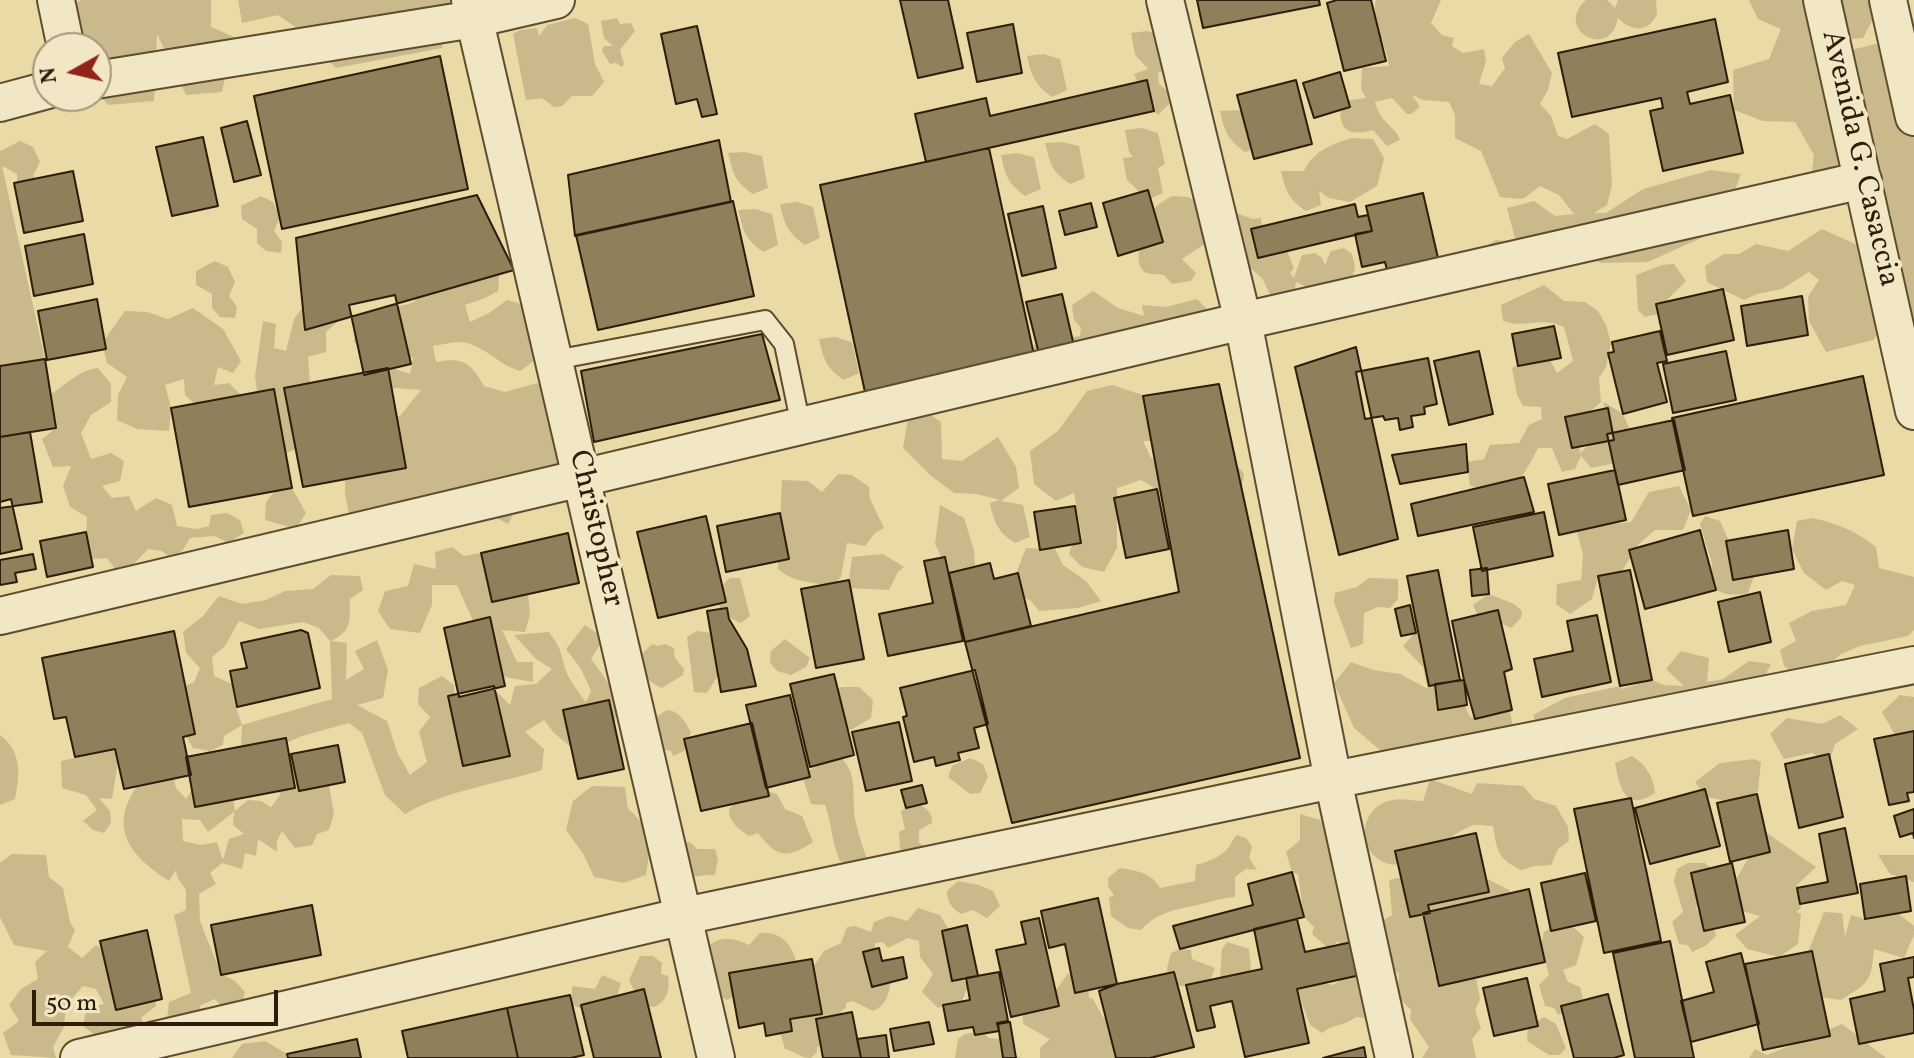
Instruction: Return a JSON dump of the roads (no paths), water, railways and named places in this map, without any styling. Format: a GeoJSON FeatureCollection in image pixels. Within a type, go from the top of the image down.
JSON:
{"type":"FeatureCollection","features":[{"type":"Feature","properties":{"kind":"street"},"geometry":{"type":"LineString","coordinates":[[56,0],[63,32]]}},
{"type":"Feature","properties":{"kind":"street"},"geometry":{"type":"LineString","coordinates":[[112,77],[472,10],[556,0]]}},
{"type":"Feature","properties":{"kind":"street"},"geometry":{"type":"LineString","coordinates":[[1165,0],[1243,321],[1333,780],[1394,1058]]}},
{"type":"Feature","properties":{"kind":"street","name":"Avenida G. Casaccia"},"geometry":{"type":"LineString","coordinates":[[1822,0],[1914,411]]}},
{"type":"Feature","properties":{"kind":"street"},"geometry":{"type":"LineString","coordinates":[[1888,0],[1914,117]]}},
{"type":"Feature","properties":{"kind":"street","name":"Christopher"},"geometry":{"type":"LineString","coordinates":[[472,10],[716,1058]]}},
{"type":"Feature","properties":{"kind":"street"},"geometry":{"type":"LineString","coordinates":[[0,103],[32,94]]}},
{"type":"Feature","properties":{"kind":"street"},"geometry":{"type":"LineString","coordinates":[[0,616],[1243,321],[1863,180]]}},
{"type":"Feature","properties":{"kind":"street"},"geometry":{"type":"LineString","coordinates":[[79,1058],[684,916],[1333,780],[1914,665]]}},
{"type":"Feature","properties":{"kind":"lane"},"geometry":{"type":"LineString","coordinates":[[555,360],[765,320],[784,344],[801,426]]}}]}
